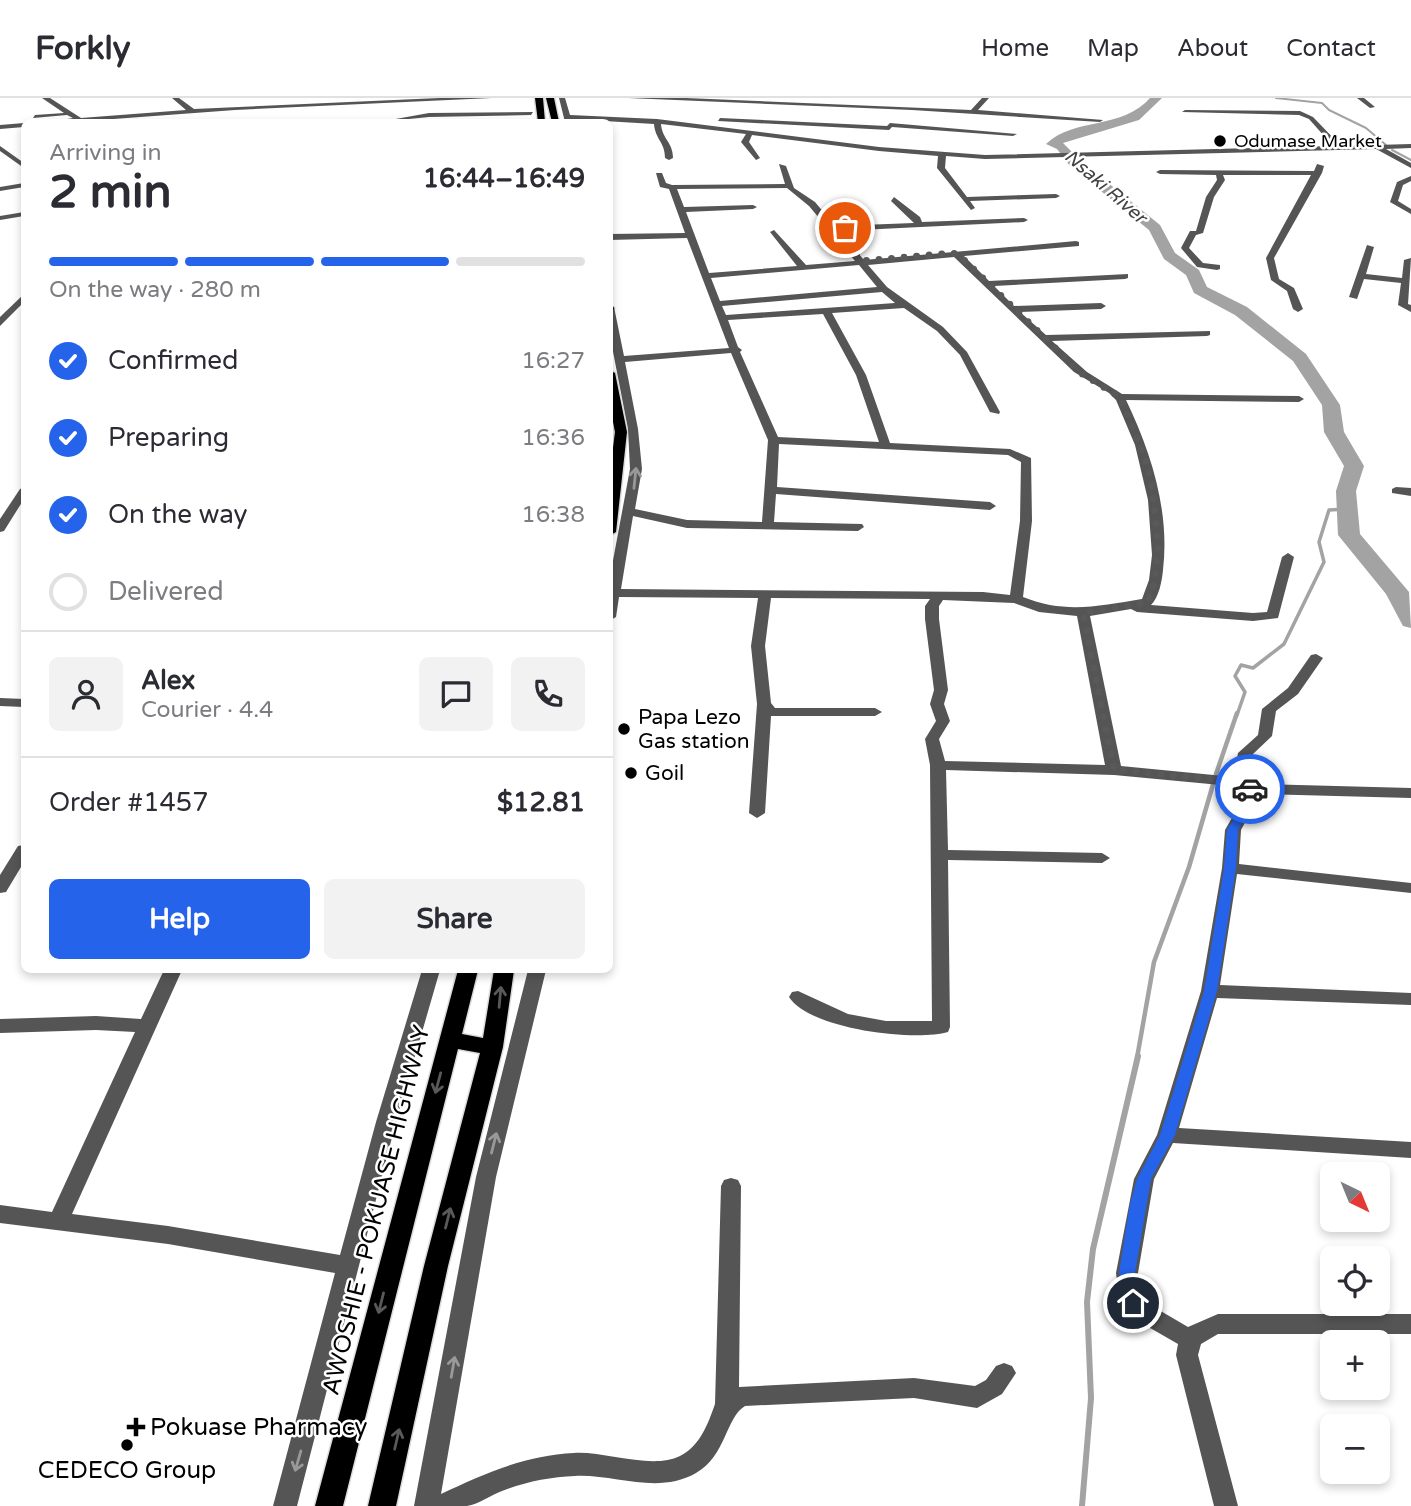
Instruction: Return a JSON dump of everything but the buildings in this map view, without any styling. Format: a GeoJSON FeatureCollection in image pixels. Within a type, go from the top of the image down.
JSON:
{"type":"FeatureCollection","features":[{"type":"Feature","properties":{"kind":"main road"},"geometry":{"type":"LineString","coordinates":[[539,98],[542,119]]}},
{"type":"Feature","properties":{"kind":"main road"},"geometry":{"type":"LineString","coordinates":[[551,98],[555,119]]}},
{"type":"Feature","properties":{"kind":"main road"},"geometry":{"type":"LineString","coordinates":[[613,393],[621,432],[613,499]]}},
{"type":"Feature","properties":{"kind":"main road","name":"AWOSHIE - POKUASE HIGHWAY"},"geometry":{"type":"LineString","coordinates":[[329,1506],[467,973]]}},
{"type":"Feature","properties":{"kind":"main road"},"geometry":{"type":"LineString","coordinates":[[382,1506],[436,1266],[492,1047],[504,973]]}},
{"type":"Feature","properties":{"kind":"main road"},"geometry":{"type":"LineString","coordinates":[[449,1040],[492,1047]]}},
{"type":"Feature","properties":{"kind":"street"},"geometry":{"type":"LineString","coordinates":[[45,98],[69,119]]}},
{"type":"Feature","properties":{"kind":"street"},"geometry":{"type":"LineString","coordinates":[[175,98],[192,111]]}},
{"type":"Feature","properties":{"kind":"street"},"geometry":{"type":"LineString","coordinates":[[99,119],[177,115],[192,111],[489,98]]}},
{"type":"Feature","properties":{"kind":"street"},"geometry":{"type":"LineString","coordinates":[[562,98],[567,119]]}},
{"type":"Feature","properties":{"kind":"street"},"geometry":{"type":"LineString","coordinates":[[634,98],[750,100],[763,103],[974,111],[1100,120]]}},
{"type":"Feature","properties":{"kind":"street"},"geometry":{"type":"LineString","coordinates":[[822,106],[828,98]]}},
{"type":"Feature","properties":{"kind":"street"},"geometry":{"type":"LineString","coordinates":[[879,154],[903,98]]}},
{"type":"Feature","properties":{"kind":"street"},"geometry":{"type":"LineString","coordinates":[[974,111],[986,98]]}},
{"type":"Feature","properties":{"kind":"street"},"geometry":{"type":"LineString","coordinates":[[1360,98],[1372,107]]}},
{"type":"Feature","properties":{"kind":"street"},"geometry":{"type":"LineString","coordinates":[[747,121],[763,103]]}},
{"type":"Feature","properties":{"kind":"street"},"geometry":{"type":"LineString","coordinates":[[1291,103],[1297,113]]}},
{"type":"Feature","properties":{"kind":"street"},"geometry":{"type":"LineString","coordinates":[[394,119],[531,110],[532,119]]}},
{"type":"Feature","properties":{"kind":"street"},"geometry":{"type":"LineString","coordinates":[[1185,112],[1297,113],[1311,118],[1340,149]]}},
{"type":"Feature","properties":{"kind":"street"},"geometry":{"type":"LineString","coordinates":[[177,115],[189,119]]}},
{"type":"Feature","properties":{"kind":"street"},"geometry":{"type":"LineString","coordinates":[[35,117],[69,119]]}},
{"type":"Feature","properties":{"kind":"street"},"geometry":{"type":"LineString","coordinates":[[677,123],[695,119],[887,132],[1013,134]]}},
{"type":"Feature","properties":{"kind":"street"},"geometry":{"type":"LineString","coordinates":[[613,121],[657,121],[750,132],[890,157],[895,151],[942,155],[1054,156],[1411,146]]}},
{"type":"Feature","properties":{"kind":"street"},"geometry":{"type":"LineString","coordinates":[[657,121],[658,133],[669,148],[669,158]]}},
{"type":"Feature","properties":{"kind":"street"},"geometry":{"type":"LineString","coordinates":[[0,127],[21,125]]}},
{"type":"Feature","properties":{"kind":"street"},"geometry":{"type":"LineString","coordinates":[[750,132],[745,142],[756,159]]}},
{"type":"Feature","properties":{"kind":"street"},"geometry":{"type":"LineString","coordinates":[[1379,148],[1411,166]]}},
{"type":"Feature","properties":{"kind":"street"},"geometry":{"type":"LineString","coordinates":[[1,150],[21,163]]}},
{"type":"Feature","properties":{"kind":"street"},"geometry":{"type":"LineString","coordinates":[[1298,309],[1291,290],[1275,279],[1270,258],[1318,173],[1320,164],[1315,150]]}},
{"type":"Feature","properties":{"kind":"street"},"geometry":{"type":"LineString","coordinates":[[942,155],[941,168],[985,223]]}},
{"type":"Feature","properties":{"kind":"street"},"geometry":{"type":"LineString","coordinates":[[0,163],[21,163]]}},
{"type":"Feature","properties":{"kind":"street"},"geometry":{"type":"LineString","coordinates":[[782,166],[789,178],[789,186]]}},
{"type":"Feature","properties":{"kind":"street"},"geometry":{"type":"LineString","coordinates":[[1160,172],[1318,173]]}},
{"type":"Feature","properties":{"kind":"street"},"geometry":{"type":"LineString","coordinates":[[1217,267],[1200,265],[1185,248],[1193,233],[1199,233],[1203,227],[1205,210],[1221,180],[1219,173]]}},
{"type":"Feature","properties":{"kind":"street"},"geometry":{"type":"LineString","coordinates":[[659,175],[663,185],[672,187],[789,186],[812,204],[884,289],[940,329],[964,354],[995,412]]}},
{"type":"Feature","properties":{"kind":"street"},"geometry":{"type":"LineString","coordinates":[[1411,178],[1400,184],[1394,202],[1411,212]]}},
{"type":"Feature","properties":{"kind":"street"},"geometry":{"type":"LineString","coordinates":[[0,190],[21,186]]}},
{"type":"Feature","properties":{"kind":"street"},"geometry":{"type":"LineString","coordinates":[[672,187],[709,276],[749,388],[774,440],[768,526]]}},
{"type":"Feature","properties":{"kind":"street"},"geometry":{"type":"LineString","coordinates":[[967,199],[1056,196]]}},
{"type":"Feature","properties":{"kind":"street"},"geometry":{"type":"LineString","coordinates":[[894,199],[917,219],[919,226]]}},
{"type":"Feature","properties":{"kind":"street"},"geometry":{"type":"LineString","coordinates":[[681,210],[753,207]]}},
{"type":"Feature","properties":{"kind":"street"},"geometry":{"type":"LineString","coordinates":[[0,218],[21,214]]}},
{"type":"Feature","properties":{"kind":"street"},"geometry":{"type":"LineString","coordinates":[[831,229],[1024,220]]}},
{"type":"Feature","properties":{"kind":"street"},"geometry":{"type":"LineString","coordinates":[[774,232],[804,268]]}},
{"type":"Feature","properties":{"kind":"street"},"geometry":{"type":"LineString","coordinates":[[613,237],[692,235]]}},
{"type":"Feature","properties":{"kind":"street"},"geometry":{"type":"LineString","coordinates":[[709,276],[1076,244]]}},
{"type":"Feature","properties":{"kind":"street"},"geometry":{"type":"LineString","coordinates":[[1354,297],[1370,247]]}},
{"type":"Feature","properties":{"kind":"street"},"geometry":{"type":"LineString","coordinates":[[953,253],[978,271],[986,284],[1081,373],[1120,397],[1299,399]]}},
{"type":"Feature","properties":{"kind":"street"},"geometry":{"type":"LineString","coordinates":[[1408,260],[1403,305],[1411,309]]}},
{"type":"Feature","properties":{"kind":"street"},"geometry":{"type":"LineString","coordinates":[[986,284],[1125,276]]}},
{"type":"Feature","properties":{"kind":"street"},"geometry":{"type":"LineString","coordinates":[[1361,276],[1405,281]]}},
{"type":"Feature","properties":{"kind":"street"},"geometry":{"type":"LineString","coordinates":[[717,304],[884,289]]}},
{"type":"Feature","properties":{"kind":"street"},"geometry":{"type":"LineString","coordinates":[[0,306],[21,303]]}},
{"type":"Feature","properties":{"kind":"street"},"geometry":{"type":"LineString","coordinates":[[0,323],[21,304]]}},
{"type":"Feature","properties":{"kind":"street"},"geometry":{"type":"LineString","coordinates":[[722,318],[827,312],[902,304]]}},
{"type":"Feature","properties":{"kind":"street"},"geometry":{"type":"LineString","coordinates":[[1014,309],[1101,306]]}},
{"type":"Feature","properties":{"kind":"street"},"geometry":{"type":"LineString","coordinates":[[827,312],[847,344],[863,380],[885,444]]}},
{"type":"Feature","properties":{"kind":"street"},"geometry":{"type":"LineString","coordinates":[[613,328],[634,442],[636,469],[631,512],[613,593],[765,593],[1016,599],[1039,608],[1083,613],[1148,602],[1155,581],[1158,547],[1147,463],[1120,397]]}},
{"type":"Feature","properties":{"kind":"street"},"geometry":{"type":"LineString","coordinates":[[1045,338],[1207,333]]}},
{"type":"Feature","properties":{"kind":"street"},"geometry":{"type":"LineString","coordinates":[[619,359],[737,350]]}},
{"type":"Feature","properties":{"kind":"street"},"geometry":{"type":"LineString","coordinates":[[774,440],[1010,452],[1027,460],[1026,521],[1016,599]]}},
{"type":"Feature","properties":{"kind":"street"},"geometry":{"type":"LineString","coordinates":[[772,490],[990,506]]}},
{"type":"Feature","properties":{"kind":"street"},"geometry":{"type":"LineString","coordinates":[[1396,491],[1411,492]]}},
{"type":"Feature","properties":{"kind":"street"},"geometry":{"type":"LineString","coordinates":[[0,528],[21,496]]}},
{"type":"Feature","properties":{"kind":"street"},"geometry":{"type":"LineString","coordinates":[[631,512],[687,524],[858,527]]}},
{"type":"Feature","properties":{"kind":"street"},"geometry":{"type":"LineString","coordinates":[[1128,607],[1253,617],[1273,615],[1289,557]]}},
{"type":"Feature","properties":{"kind":"street"},"geometry":{"type":"LineString","coordinates":[[757,813],[764,704],[758,646],[765,593]]}},
{"type":"Feature","properties":{"kind":"street"},"geometry":{"type":"LineString","coordinates":[[798,997],[810,1008],[886,1029],[915,1031],[942,1027],[938,765],[932,739],[943,721],[937,704],[941,690],[932,620],[932,606],[939,596]]}},
{"type":"Feature","properties":{"kind":"street"},"geometry":{"type":"LineString","coordinates":[[1083,613],[1114,770]]}},
{"type":"Feature","properties":{"kind":"street"},"geometry":{"type":"LineString","coordinates":[[1189,1339],[1139,1310],[1130,1296],[1127,1273],[1144,1179],[1167,1135],[1210,991],[1230,868],[1233,830],[1253,795],[1245,786],[1246,753],[1265,736],[1269,709],[1293,691],[1316,658]]}},
{"type":"Feature","properties":{"kind":"street"},"geometry":{"type":"LineString","coordinates":[[0,702],[21,703]]}},
{"type":"Feature","properties":{"kind":"street"},"geometry":{"type":"LineString","coordinates":[[764,704],[771,712],[781,713],[875,712]]}},
{"type":"Feature","properties":{"kind":"street"},"geometry":{"type":"LineString","coordinates":[[938,765],[1114,770],[1245,786],[1411,793]]}},
{"type":"Feature","properties":{"kind":"street"},"geometry":{"type":"LineString","coordinates":[[938,854],[976,859],[1037,855],[1102,858]]}},
{"type":"Feature","properties":{"kind":"street"},"geometry":{"type":"LineString","coordinates":[[0,888],[21,855]]}},
{"type":"Feature","properties":{"kind":"street"},"geometry":{"type":"LineString","coordinates":[[1230,868],[1411,888]]}},
{"type":"Feature","properties":{"kind":"street"},"geometry":{"type":"LineString","coordinates":[[57,1223],[172,973]]}},
{"type":"Feature","properties":{"kind":"street"},"geometry":{"type":"LineString","coordinates":[[285,1506],[386,1122],[430,973]]}},
{"type":"Feature","properties":{"kind":"street"},"geometry":{"type":"LineString","coordinates":[[426,1506],[486,1177],[536,973]]}},
{"type":"Feature","properties":{"kind":"street"},"geometry":{"type":"LineString","coordinates":[[1210,991],[1411,999]]}},
{"type":"Feature","properties":{"kind":"street"},"geometry":{"type":"LineString","coordinates":[[0,1026],[146,1026]]}},
{"type":"Feature","properties":{"kind":"street"},"geometry":{"type":"LineString","coordinates":[[1167,1135],[1411,1150]]}},
{"type":"Feature","properties":{"kind":"street"},"geometry":{"type":"LineString","coordinates":[[441,1506],[473,1491],[541,1468],[582,1464],[639,1474],[689,1464],[702,1454],[713,1440],[727,1404],[731,1186]]}},
{"type":"Feature","properties":{"kind":"street"},"geometry":{"type":"LineString","coordinates":[[0,1214],[167,1236],[350,1266]]}},
{"type":"Feature","properties":{"kind":"street"},"geometry":{"type":"LineString","coordinates":[[1226,1506],[1187,1355],[1189,1339],[1195,1332],[1218,1324],[1411,1324]]}},
{"type":"Feature","properties":{"kind":"street"},"geometry":{"type":"LineString","coordinates":[[727,1404],[742,1396],[762,1393],[914,1388],[976,1397],[993,1387],[1004,1373]]}},
{"type":"Feature","properties":{"kind":"waterway","name":"Nsaki River"},"geometry":{"type":"LineString","coordinates":[[1156,98],[1146,109],[1121,123],[1065,137],[1052,144],[1063,147],[1063,152],[1075,163],[1155,228],[1169,256],[1193,273],[1200,290],[1241,311],[1300,358],[1331,405],[1334,432],[1354,466],[1346,491],[1349,535],[1397,592],[1411,621]]}},
{"type":"Feature","properties":{"kind":"waterway"},"geometry":{"type":"LineString","coordinates":[[1276,98],[1322,103],[1329,110],[1366,128],[1386,145]]}},
{"type":"Feature","properties":{"kind":"waterway"},"geometry":{"type":"LineString","coordinates":[[1392,150],[1411,160]]}},
{"type":"Feature","properties":{"kind":"waterway"},"geometry":{"type":"LineString","coordinates":[[1237,715],[1245,692],[1235,676],[1241,665],[1253,668],[1284,644],[1324,562],[1319,542],[1329,510],[1347,509]]}},
{"type":"Feature","properties":{"kind":"waterway"},"geometry":{"type":"LineString","coordinates":[[1216,774],[1237,713]]}},
{"type":"Feature","properties":{"kind":"waterway"},"geometry":{"type":"LineString","coordinates":[[1137,1058],[1154,962],[1189,867],[1214,781]]}},
{"type":"Feature","properties":{"kind":"waterway"},"geometry":{"type":"LineString","coordinates":[[1082,1506],[1091,1398],[1087,1302],[1093,1249],[1138,1056]]}},
{"type":"Feature","properties":{"kind":"way so far"},"geometry":{"type":"LineString","coordinates":[[845,228],[831,229],[862,261],[953,253],[961,257],[978,271],[998,296],[1081,373],[1120,397],[1147,463],[1158,547],[1153,593],[1148,602],[1083,613],[1114,770],[1232,781],[1250,789]]}},
{"type":"Feature","properties":{"kind":"place","name":"Odumase Market"},"geometry":{"type":"Point","coordinates":[1220,141]}},
{"type":"Feature","properties":{"kind":"place","name":"Papa Lezo Gas station"},"geometry":{"type":"Point","coordinates":[624,729]}},
{"type":"Feature","properties":{"kind":"place","name":"Goil"},"geometry":{"type":"Point","coordinates":[631,773]}},
{"type":"Feature","properties":{"kind":"place","name":"Pokuase Pharmacy"},"geometry":{"type":"Point","coordinates":[136,1427]}},
{"type":"Feature","properties":{"kind":"place","name":"CEDECO Group"},"geometry":{"type":"Point","coordinates":[127,1445]}},
{"type":"Feature","properties":{"kind":"route"},"geometry":{"type":"LineString","coordinates":[[1133,1303],[1127,1273],[1132,1230],[1144,1179],[1167,1135],[1210,991],[1230,868],[1233,830],[1253,795],[1250,789]]}}]}
